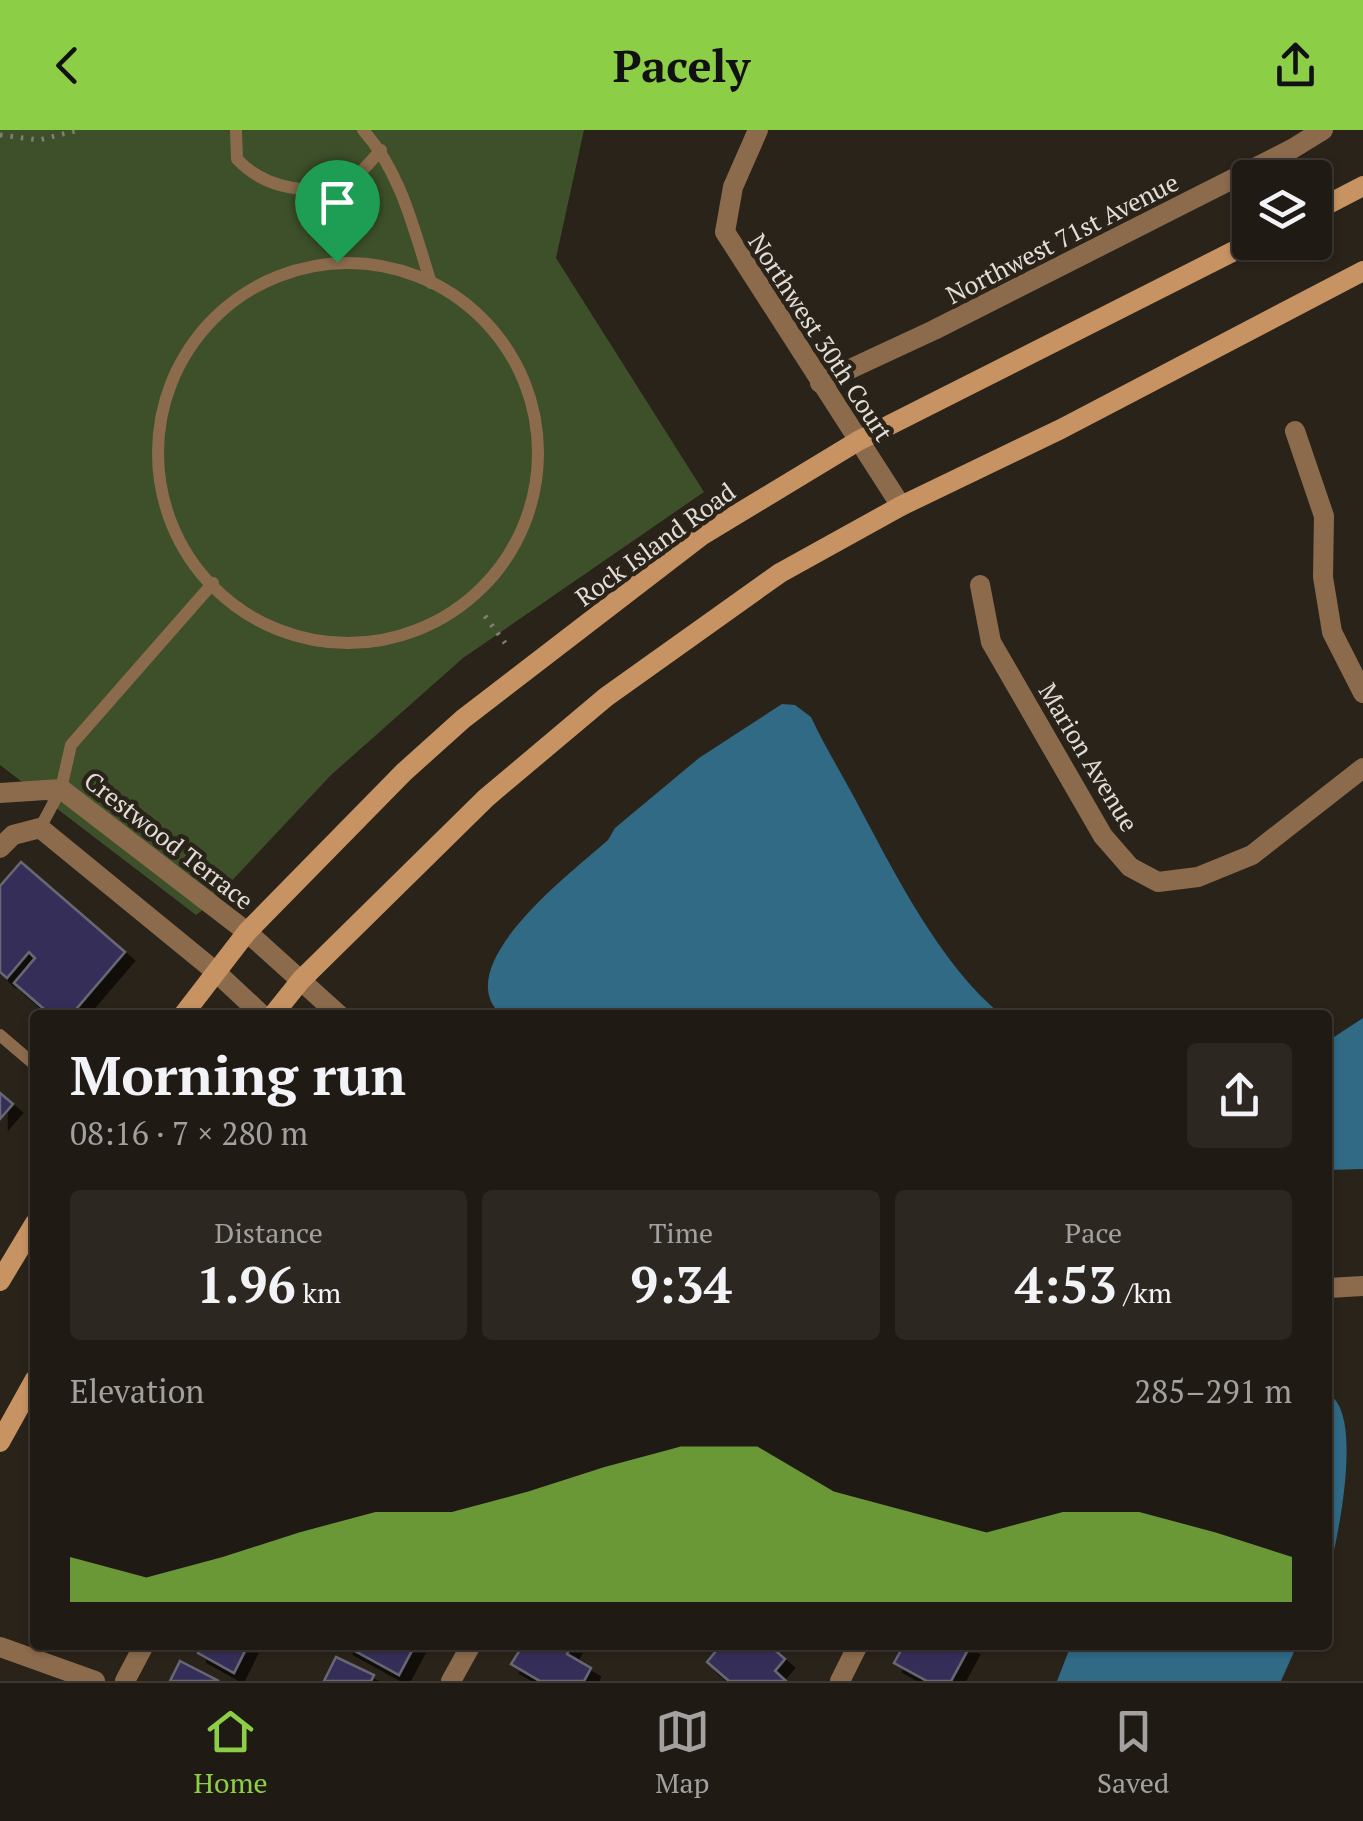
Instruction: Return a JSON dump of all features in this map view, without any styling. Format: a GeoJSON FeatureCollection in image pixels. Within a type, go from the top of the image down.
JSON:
{"type":"FeatureCollection","features":[{"type":"Feature","properties":{"kind":"main road"},"geometry":{"type":"LineString","coordinates":[[1332,202],[1363,186]]}},
{"type":"Feature","properties":{"kind":"main road","name":"Rock Island Road"},"geometry":{"type":"LineString","coordinates":[[187,1010],[247,932],[369,806],[463,719],[700,536],[858,441],[1232,252]]}},
{"type":"Feature","properties":{"kind":"main road"},"geometry":{"type":"LineString","coordinates":[[278,1010],[301,980],[486,798],[606,697],[780,574],[901,506],[1061,429],[1363,271]]}},
{"type":"Feature","properties":{"kind":"main road"},"geometry":{"type":"LineString","coordinates":[[0,1281],[30,1231]]}},
{"type":"Feature","properties":{"kind":"main road"},"geometry":{"type":"LineString","coordinates":[[0,1442],[30,1387]]}},
{"type":"Feature","properties":{"kind":"street","name":"Northwest 30th Court"},"geometry":{"type":"LineString","coordinates":[[758,130],[733,187],[724,232],[901,506]]}},
{"type":"Feature","properties":{"kind":"street","name":"Northwest 71st Avenue"},"geometry":{"type":"LineString","coordinates":[[820,383],[952,321],[1292,149],[1322,130]]}},
{"type":"Feature","properties":{"kind":"street"},"geometry":{"type":"LineString","coordinates":[[1295,431],[1324,516],[1323,577],[1332,632],[1363,692]]}},
{"type":"Feature","properties":{"kind":"street","name":"Marion Avenue"},"geometry":{"type":"LineString","coordinates":[[980,586],[991,642],[1103,836],[1130,867],[1158,882],[1198,877],[1252,855],[1363,768]]}},
{"type":"Feature","properties":{"kind":"street","name":"Crestwood Terrace"},"geometry":{"type":"LineString","coordinates":[[0,793],[61,789],[247,932],[334,1010]]}},
{"type":"Feature","properties":{"kind":"street"},"geometry":{"type":"LineString","coordinates":[[0,848],[13,835],[40,828],[257,1010]]}},
{"type":"Feature","properties":{"kind":"street"},"geometry":{"type":"LineString","coordinates":[[1332,1288],[1363,1286]]}},
{"type":"Feature","properties":{"kind":"street"},"geometry":{"type":"LineString","coordinates":[[0,1647],[95,1681]]}},
{"type":"Feature","properties":{"kind":"street"},"geometry":{"type":"LineString","coordinates":[[125,1681],[141,1650]]}},
{"type":"Feature","properties":{"kind":"street"},"geometry":{"type":"LineString","coordinates":[[452,1681],[468,1650]]}},
{"type":"Feature","properties":{"kind":"street"},"geometry":{"type":"LineString","coordinates":[[840,1681],[856,1650]]}},
{"type":"Feature","properties":{"kind":"lane"},"geometry":{"type":"LineString","coordinates":[[236,130],[237,159],[252,175],[284,188],[320,187],[354,178],[381,150]]}},
{"type":"Feature","properties":{"kind":"lane"},"geometry":{"type":"LineString","coordinates":[[363,130],[381,150],[406,204],[431,283]]}},
{"type":"Feature","properties":{"kind":"lane"},"geometry":{"type":"LineString","coordinates":[[337,262],[402,270],[431,283],[457,296],[501,338],[530,392],[539,452],[530,512],[502,566],[459,609],[405,636],[344,644],[284,633],[227,600],[184,551],[160,490],[158,424],[182,354],[218,311],[274,276],[337,262]]}},
{"type":"Feature","properties":{"kind":"lane"},"geometry":{"type":"LineString","coordinates":[[40,828],[61,789],[71,745],[213,584]]}},
{"type":"Feature","properties":{"kind":"lane"},"geometry":{"type":"LineString","coordinates":[[0,1035],[30,1061]]}},
{"type":"Feature","properties":{"kind":"path"},"geometry":{"type":"LineString","coordinates":[[0,136],[39,140],[80,130]]}},
{"type":"Feature","properties":{"kind":"path"},"geometry":{"type":"LineString","coordinates":[[485,616],[505,643]]}},
{"type":"Feature","properties":{"kind":"green space"},"geometry":{"type":"Polygon","coordinates":[[[0,130],[584,130],[556,258],[704,492],[463,658],[331,775],[196,915],[0,765],[0,130]]]}},
{"type":"Feature","properties":{"kind":"water"},"geometry":{"type":"Polygon","coordinates":[[[782,704],[795,705],[811,717],[919,914],[958,970],[997,1010],[498,1010],[489,994],[490,971],[502,946],[522,920],[608,840],[615,828],[699,758],[782,704]]]}},
{"type":"Feature","properties":{"kind":"water"},"geometry":{"type":"Polygon","coordinates":[[[1363,1018],[1363,1169],[1332,1170],[1332,1038],[1363,1018]]]}},
{"type":"Feature","properties":{"kind":"water"},"geometry":{"type":"Polygon","coordinates":[[[1332,1398],[1339,1405],[1347,1447],[1332,1557],[1332,1398]]]}},
{"type":"Feature","properties":{"kind":"water"},"geometry":{"type":"Polygon","coordinates":[[[1069,1650],[1295,1650],[1281,1681],[1057,1681],[1069,1650]]]}},
{"type":"Feature","properties":{"kind":"building"},"geometry":{"type":"Polygon","coordinates":[[[21,862],[125,952],[75,1010],[45,1010],[14,983],[35,958],[29,952],[7,978],[0,972],[0,886],[21,862]]]}},
{"type":"Feature","properties":{"kind":"building"},"geometry":{"type":"Polygon","coordinates":[[[0,1093],[13,1104],[0,1119],[0,1093]]]}},
{"type":"Feature","properties":{"kind":"building"},"geometry":{"type":"Polygon","coordinates":[[[200,1650],[246,1650],[234,1673],[198,1653],[200,1650]]]}},
{"type":"Feature","properties":{"kind":"building"},"geometry":{"type":"Polygon","coordinates":[[[353,1650],[412,1650],[399,1675],[353,1650]]]}},
{"type":"Feature","properties":{"kind":"building"},"geometry":{"type":"Polygon","coordinates":[[[520,1650],[569,1650],[567,1654],[591,1668],[584,1681],[540,1681],[511,1664],[520,1650]]]}},
{"type":"Feature","properties":{"kind":"building"},"geometry":{"type":"Polygon","coordinates":[[[717,1650],[775,1650],[785,1659],[775,1671],[786,1681],[729,1681],[707,1662],[717,1650]]]}},
{"type":"Feature","properties":{"kind":"building"},"geometry":{"type":"Polygon","coordinates":[[[901,1650],[968,1650],[951,1681],[927,1681],[894,1663],[901,1650]]]}},
{"type":"Feature","properties":{"kind":"building"},"geometry":{"type":"Polygon","coordinates":[[[336,1657],[374,1675],[371,1681],[324,1681],[336,1657]]]}},
{"type":"Feature","properties":{"kind":"building"},"geometry":{"type":"Polygon","coordinates":[[[180,1661],[219,1681],[170,1681],[180,1661]]]}},
{"type":"Feature","properties":{"kind":"route"},"geometry":{"type":"LineString","coordinates":[[337,262],[402,270],[457,296],[501,338],[530,392],[539,452],[530,512],[502,566],[459,609],[405,636],[344,644],[284,633],[227,600],[184,551],[160,490],[158,424],[182,354],[218,311],[274,276],[337,262]]}}]}
